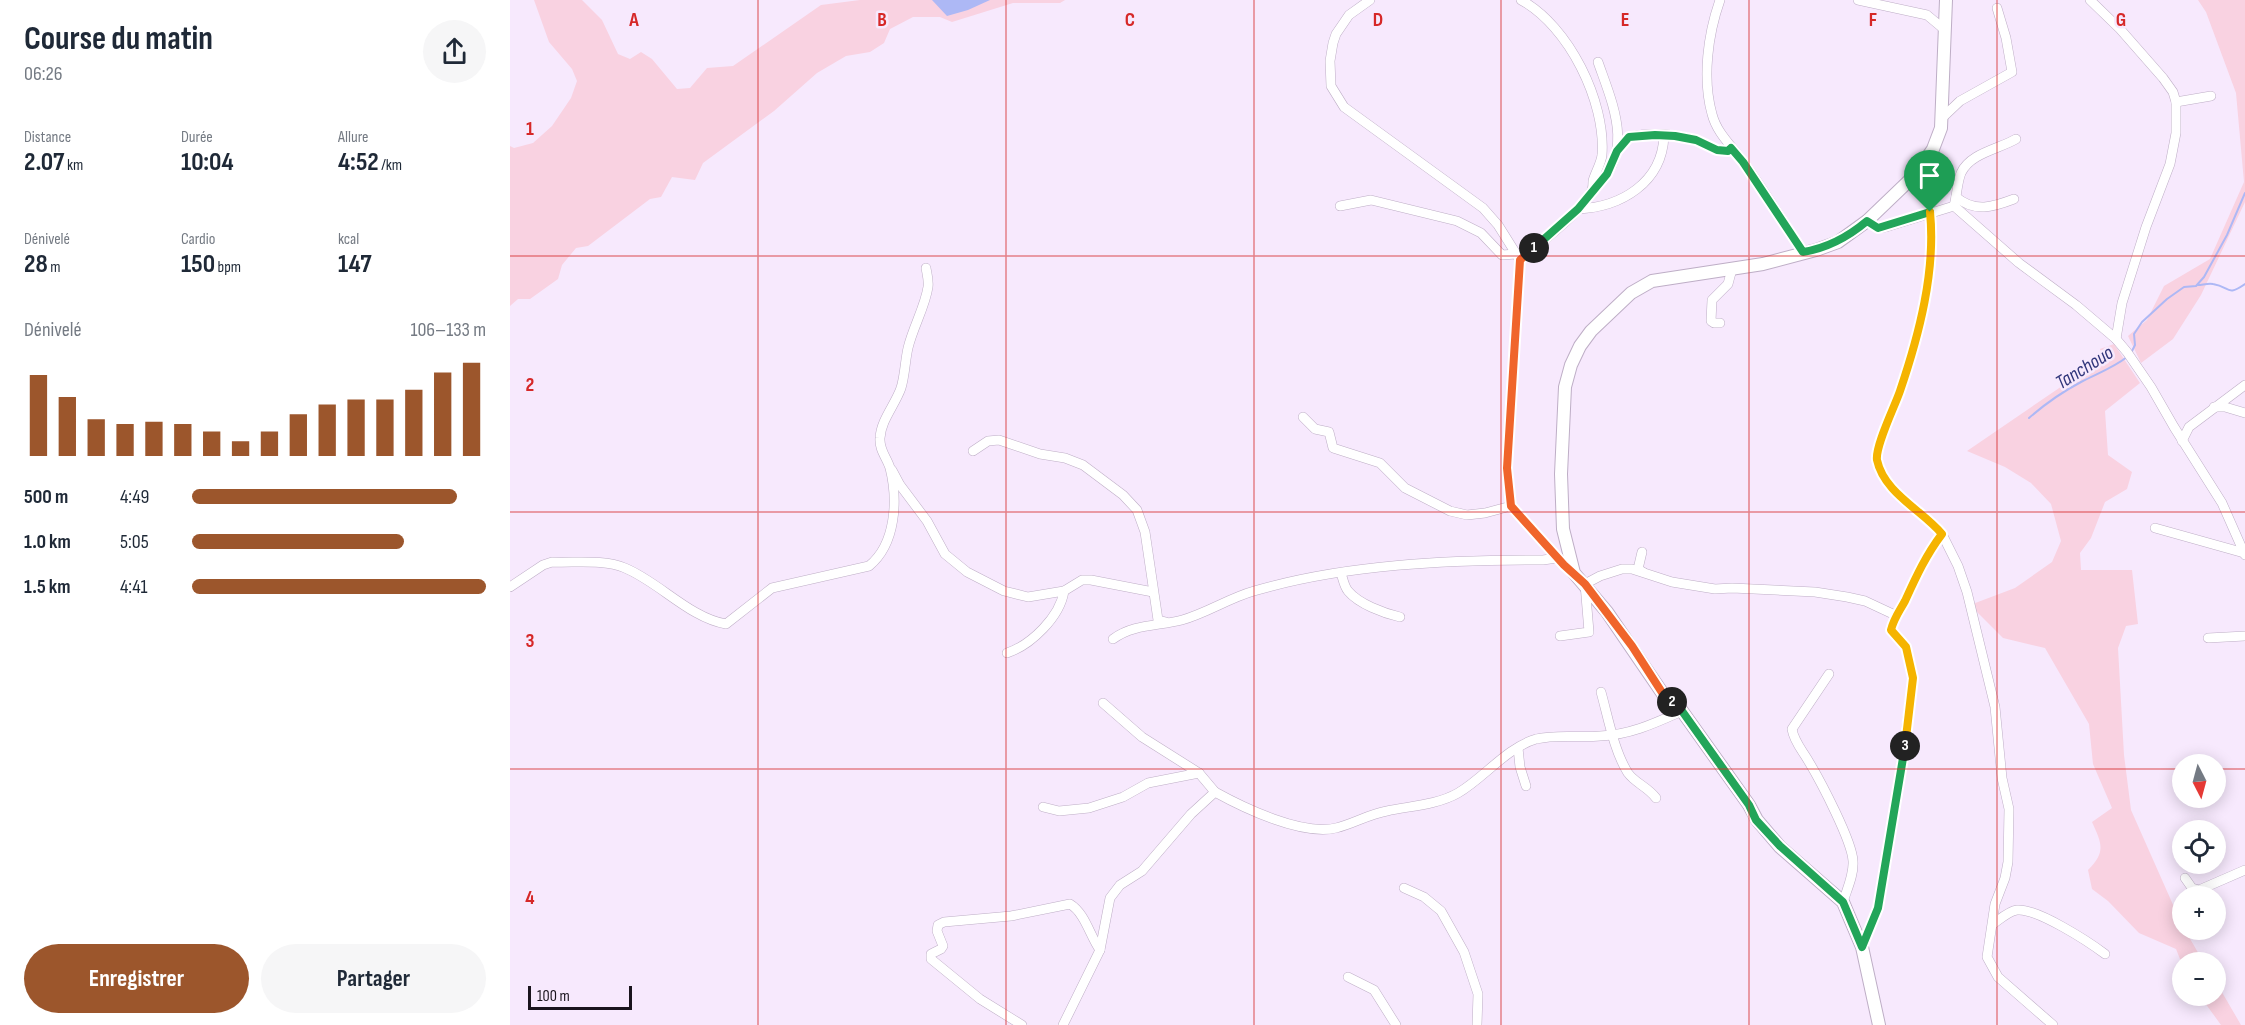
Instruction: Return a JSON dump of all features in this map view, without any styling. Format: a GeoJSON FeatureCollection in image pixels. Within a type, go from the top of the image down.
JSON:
{"type":"FeatureCollection","features":[{"type":"Feature","properties":{"kind":"main road"},"geometry":{"type":"LineString","coordinates":[[1879,1025],[1862,947],[1843,902],[1780,846],[1756,820],[1749,805],[1682,711],[1663,694],[1632,646],[1574,573],[1563,529],[1561,474],[1565,387],[1571,365],[1580,346],[1606,315],[1631,294],[1652,281],[1762,264],[1816,250],[1838,242],[1867,221],[1926,161],[1938,137],[1942,118],[1946,0]]}},
{"type":"Feature","properties":{"kind":"street"},"geometry":{"type":"LineString","coordinates":[[1370,0],[1349,15],[1336,34],[1330,62],[1331,86],[1344,107],[1483,208],[1498,225],[1518,257],[1507,468],[1511,506],[1557,558],[1574,573]]}},
{"type":"Feature","properties":{"kind":"street"},"geometry":{"type":"LineString","coordinates":[[1521,0],[1540,12],[1560,35],[1582,70],[1595,98],[1602,132],[1602,158],[1593,189]]}},
{"type":"Feature","properties":{"kind":"street"},"geometry":{"type":"LineString","coordinates":[[1720,0],[1709,47],[1708,84],[1712,114],[1716,125],[1731,148],[1743,162],[1803,252]]}},
{"type":"Feature","properties":{"kind":"street"},"geometry":{"type":"LineString","coordinates":[[1857,0],[1927,15],[1945,30]]}},
{"type":"Feature","properties":{"kind":"street"},"geometry":{"type":"LineString","coordinates":[[2090,0],[2120,29],[2163,78],[2173,92],[2176,102],[2176,133],[2170,164],[2124,295],[2116,339]]}},
{"type":"Feature","properties":{"kind":"street"},"geometry":{"type":"LineString","coordinates":[[1942,118],[1960,101],[2012,72],[2006,38],[1997,8]]}},
{"type":"Feature","properties":{"kind":"street"},"geometry":{"type":"LineString","coordinates":[[1598,62],[1615,108],[1617,151]]}},
{"type":"Feature","properties":{"kind":"street"},"geometry":{"type":"LineString","coordinates":[[2176,102],[2211,96]]}},
{"type":"Feature","properties":{"kind":"street"},"geometry":{"type":"LineString","coordinates":[[1340,206],[1371,200],[1435,214],[1457,221],[1481,233],[1502,255],[1518,257],[1578,209],[1607,174],[1617,151],[1629,137],[1664,136],[1696,140],[1717,150],[1728,151],[1731,148]]}},
{"type":"Feature","properties":{"kind":"street"},"geometry":{"type":"LineString","coordinates":[[1578,209],[1602,206],[1633,193],[1639,188],[1660,162],[1664,149],[1664,136]]}},
{"type":"Feature","properties":{"kind":"street"},"geometry":{"type":"LineString","coordinates":[[1955,202],[1960,176],[1965,165],[2016,139]]}},
{"type":"Feature","properties":{"kind":"street"},"geometry":{"type":"LineString","coordinates":[[1867,221],[1878,228],[1955,202],[1973,208],[1990,207],[2014,199]]}},
{"type":"Feature","properties":{"kind":"street"},"geometry":{"type":"LineString","coordinates":[[1955,202],[2019,263],[2116,339],[2151,387],[2222,503],[2245,554]]}},
{"type":"Feature","properties":{"kind":"street"},"geometry":{"type":"LineString","coordinates":[[1930,212],[1932,251],[1926,294],[1900,390],[1877,458],[1884,475],[1900,496],[1933,523],[1942,534],[1958,566],[1967,592],[1995,707],[2002,778],[2009,809],[2010,852],[2005,878],[1995,904],[1987,957],[1990,966],[2012,990],[2053,1025]]}},
{"type":"Feature","properties":{"kind":"street"},"geometry":{"type":"LineString","coordinates":[[926,268],[928,285],[908,348],[901,388],[881,429],[879,440],[881,449],[900,486],[927,521],[945,554],[967,572],[1004,591],[1028,597],[1064,591],[1082,580],[1153,592]]}},
{"type":"Feature","properties":{"kind":"street"},"geometry":{"type":"LineString","coordinates":[[1720,323],[1711,321],[1712,300],[1728,284],[1732,269]]}},
{"type":"Feature","properties":{"kind":"street"},"geometry":{"type":"LineString","coordinates":[[2182,441],[2189,427],[2245,385]]}},
{"type":"Feature","properties":{"kind":"street"},"geometry":{"type":"LineString","coordinates":[[2214,407],[2225,407],[2245,413]]}},
{"type":"Feature","properties":{"kind":"street"},"geometry":{"type":"LineString","coordinates":[[1303,417],[1315,429],[1329,432],[1333,448],[1380,464],[1405,488],[1450,511],[1467,515],[1511,506]]}},
{"type":"Feature","properties":{"kind":"street"},"geometry":{"type":"LineString","coordinates":[[2174,428],[2189,427]]}},
{"type":"Feature","properties":{"kind":"street"},"geometry":{"type":"LineString","coordinates":[[973,452],[988,441],[999,440],[1040,454],[1065,458],[1083,465],[1123,495],[1137,510],[1143,525],[1148,543],[1158,620],[1167,622]]}},
{"type":"Feature","properties":{"kind":"street"},"geometry":{"type":"LineString","coordinates":[[510,587],[543,565],[552,562],[611,564],[630,570],[690,608],[717,623],[726,624],[772,588],[869,566],[878,559],[889,540],[891,529],[893,498],[890,467]]}},
{"type":"Feature","properties":{"kind":"street"},"geometry":{"type":"LineString","coordinates":[[2155,528],[2245,554]]}},
{"type":"Feature","properties":{"kind":"street"},"geometry":{"type":"LineString","coordinates":[[1862,947],[1878,908],[1911,706],[1913,678],[1910,657],[1906,647],[1891,630],[1895,615],[1902,606],[1922,564],[1942,534]]}},
{"type":"Feature","properties":{"kind":"street"},"geometry":{"type":"LineString","coordinates":[[1642,552],[1638,569],[1643,572]]}},
{"type":"Feature","properties":{"kind":"street"},"geometry":{"type":"LineString","coordinates":[[1113,639],[1122,632],[1135,628],[1183,620],[1252,591],[1341,573],[1453,560],[1557,558]]}},
{"type":"Feature","properties":{"kind":"street"},"geometry":{"type":"LineString","coordinates":[[1560,636],[1589,632],[1585,584],[1622,569],[1643,572],[1672,582],[1715,589],[1815,592],[1847,597],[1865,601],[1895,615]]}},
{"type":"Feature","properties":{"kind":"street"},"geometry":{"type":"LineString","coordinates":[[1341,573],[1349,592],[1358,599],[1400,617]]}},
{"type":"Feature","properties":{"kind":"street"},"geometry":{"type":"LineString","coordinates":[[1007,653],[1021,646],[1042,629],[1060,607],[1064,591]]}},
{"type":"Feature","properties":{"kind":"street"},"geometry":{"type":"LineString","coordinates":[[2208,638],[2245,636]]}},
{"type":"Feature","properties":{"kind":"street"},"geometry":{"type":"LineString","coordinates":[[1829,674],[1792,729],[1795,739],[1840,824],[1853,859],[1852,872],[1843,902]]}},
{"type":"Feature","properties":{"kind":"street"},"geometry":{"type":"LineString","coordinates":[[1601,692],[1611,735],[1627,771],[1656,798]]}},
{"type":"Feature","properties":{"kind":"street"},"geometry":{"type":"LineString","coordinates":[[1103,703],[1142,737],[1199,773],[1215,792],[1267,817],[1316,829],[1336,828],[1374,813],[1446,799],[1475,782],[1518,748],[1535,740],[1553,736],[1611,735],[1636,731],[1682,711]]}},
{"type":"Feature","properties":{"kind":"street"},"geometry":{"type":"LineString","coordinates":[[1518,748],[1520,767],[1526,786]]}},
{"type":"Feature","properties":{"kind":"street"},"geometry":{"type":"LineString","coordinates":[[1043,807],[1059,811],[1089,808],[1123,797],[1148,783],[1199,773]]}},
{"type":"Feature","properties":{"kind":"street"},"geometry":{"type":"LineString","coordinates":[[1063,1025],[1100,950],[1110,898],[1120,885],[1142,871],[1191,814],[1215,792]]}},
{"type":"Feature","properties":{"kind":"street"},"geometry":{"type":"LineString","coordinates":[[2185,878],[2192,888],[2199,890],[2245,870]]}},
{"type":"Feature","properties":{"kind":"street"},"geometry":{"type":"LineString","coordinates":[[1106,888],[1120,885]]}},
{"type":"Feature","properties":{"kind":"street"},"geometry":{"type":"LineString","coordinates":[[1404,888],[1424,897],[1440,911],[1464,952],[1478,994],[1477,1025]]}},
{"type":"Feature","properties":{"kind":"street"},"geometry":{"type":"LineString","coordinates":[[1022,1025],[980,999],[931,959],[931,954],[943,946],[937,931],[938,925],[944,922],[1011,916],[1070,904],[1076,907],[1100,950]]}},
{"type":"Feature","properties":{"kind":"street"},"geometry":{"type":"LineString","coordinates":[[1993,924],[2017,910],[2025,911],[2051,921],[2105,954]]}},
{"type":"Feature","properties":{"kind":"street"},"geometry":{"type":"LineString","coordinates":[[1348,977],[1374,990],[1396,1025]]}},
{"type":"Feature","properties":{"kind":"shaded area"},"geometry":{"type":"Polygon","coordinates":[[[534,0],[582,0],[602,20],[618,54],[630,59],[641,52],[652,59],[677,89],[690,88],[707,68],[733,66],[821,5],[860,0],[1065,0],[1060,3],[1013,3],[952,22],[940,17],[913,17],[890,29],[884,43],[870,52],[846,56],[817,73],[774,111],[703,163],[695,180],[672,177],[661,197],[650,199],[588,246],[576,248],[562,265],[558,279],[530,299],[518,299],[510,306],[510,146],[514,148],[533,143],[552,126],[571,98],[577,81],[572,69],[549,42],[534,0]]]}},
{"type":"Feature","properties":{"kind":"shaded area"},"geometry":{"type":"Polygon","coordinates":[[[2198,0],[2245,0],[2245,202],[2201,295],[2173,339],[2141,363],[2128,336],[2147,320],[2164,286],[2210,259],[2244,182],[2236,93],[2206,12],[2198,0]]]}},
{"type":"Feature","properties":{"kind":"shaded area"},"geometry":{"type":"Polygon","coordinates":[[[2114,344],[2140,383],[2105,411],[2108,455],[2132,472],[2127,489],[2105,502],[2091,538],[2080,553],[2081,570],[2132,570],[2138,624],[2126,626],[2118,648],[2124,755],[2131,810],[2172,902],[2172,940],[2191,940],[2198,952],[2177,952],[2176,949],[2139,933],[2108,901],[2092,889],[2088,870],[2098,858],[2100,842],[2092,822],[2112,808],[2093,764],[2089,724],[2045,648],[2003,638],[1970,605],[2015,588],[2052,562],[2061,541],[2051,504],[2031,483],[2005,467],[1967,451],[2090,367],[2104,361],[2100,349],[2114,344]]]}},
{"type":"Feature","properties":{"kind":"shaded area"},"geometry":{"type":"Polygon","coordinates":[[[2226,999],[2241,1025],[2221,1025],[2207,1006],[2226,1006],[2226,999]]]}},
{"type":"Feature","properties":{"kind":"water"},"geometry":{"type":"Polygon","coordinates":[[[932,0],[990,0],[947,16],[932,0]]]}},
{"type":"Feature","properties":{"kind":"waterway","name":"Tanchouo"},"geometry":{"type":"LineString","coordinates":[[2131,353],[2135,345],[2134,334],[2142,322],[2167,299],[2184,287],[2196,286],[2204,277],[2227,235],[2245,193]]}},
{"type":"Feature","properties":{"kind":"waterway"},"geometry":{"type":"LineString","coordinates":[[2198,285],[2219,285],[2231,291],[2245,284]]}},
{"type":"Feature","properties":{"kind":"waterway","name":"Tanchouo"},"geometry":{"type":"LineString","coordinates":[[2029,418],[2067,390],[2127,357]]}},
{"type":"Feature","properties":{"kind":"route"},"geometry":{"type":"LineString","coordinates":[[1669,135],[1696,140],[1717,150],[1728,151],[1731,148],[1743,162],[1803,252],[1838,242],[1867,221],[1878,228],[1886,227],[1930,212],[1932,251],[1926,294],[1900,390],[1877,458],[1884,475],[1900,496],[1933,523],[1942,534],[1922,564],[1902,606],[1895,615],[1891,630],[1906,647],[1910,657],[1913,678],[1910,715],[1878,908],[1862,947],[1843,902],[1780,846],[1756,820],[1749,805],[1682,711],[1663,694],[1607,612],[1585,584],[1564,565],[1511,506],[1507,468],[1520,260],[1578,209],[1607,174],[1624,141],[1634,136],[1669,135]]}}]}
